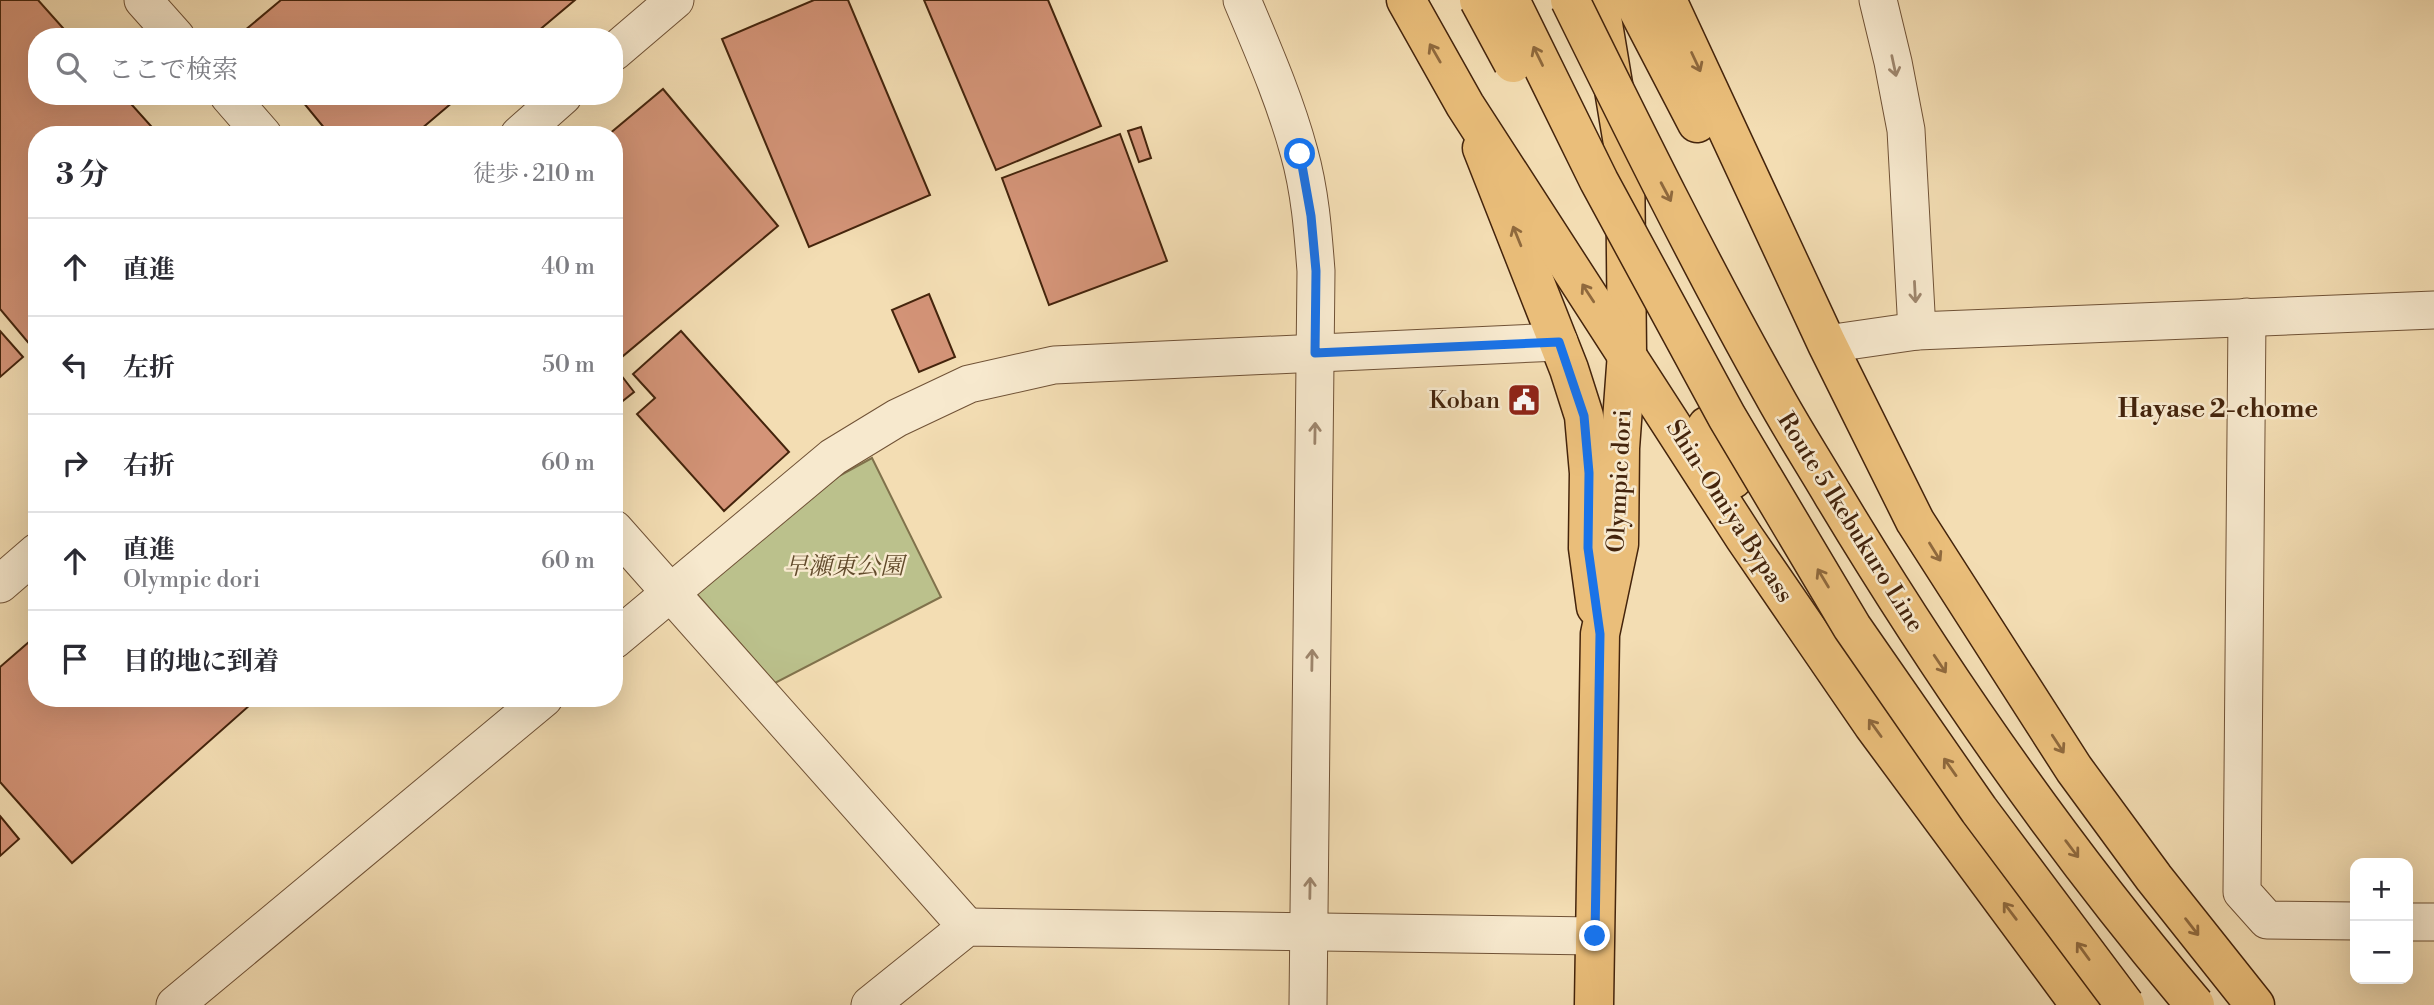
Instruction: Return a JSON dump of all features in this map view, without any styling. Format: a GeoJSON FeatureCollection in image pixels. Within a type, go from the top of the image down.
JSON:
{"type":"FeatureCollection","features":[{"type":"Feature","properties":{"kind":"main road","name":"Shin-Omiya Bypass"},"geometry":{"type":"LineString","coordinates":[[1406,0],[1465,105],[1744,537],[1873,725],[2080,1005]]}},
{"type":"Feature","properties":{"kind":"main road"},"geometry":{"type":"LineString","coordinates":[[1479,0],[1707,426],[1809,631]]}},
{"type":"Feature","properties":{"kind":"main road","name":"Route 5 Ikebukuro Line"},"geometry":{"type":"LineString","coordinates":[[1510,0],[1599,181],[1727,417],[1852,627],[1979,810],[2125,1005]]}},
{"type":"Feature","properties":{"kind":"main road","name":"Route 5 Ikebukuro Line"},"geometry":{"type":"LineString","coordinates":[[1570,0],[1647,155],[1772,393],[1892,594],[2020,781],[2152,954],[2195,1005]]}},
{"type":"Feature","properties":{"kind":"main road","name":"Olympic dori"},"geometry":{"type":"LineString","coordinates":[[1594,1005],[1600,634],[1619,544],[1620,448],[1627,353],[1625,156],[1599,0]]}},
{"type":"Feature","properties":{"kind":"main road"},"geometry":{"type":"LineString","coordinates":[[1633,0],[1915,521],[2074,769],[2154,878],[2255,1005]]}},
{"type":"Feature","properties":{"kind":"main road"},"geometry":{"type":"LineString","coordinates":[[1667,0],[1820,346]]}},
{"type":"Feature","properties":{"kind":"main road"},"geometry":{"type":"LineString","coordinates":[[1465,105],[1559,342],[1584,416],[1589,473],[1588,548],[1600,634]]}},
{"type":"Feature","properties":{"kind":"street"},"geometry":{"type":"LineString","coordinates":[[143,0],[168,28]]}},
{"type":"Feature","properties":{"kind":"street"},"geometry":{"type":"LineString","coordinates":[[623,44],[675,0]]}},
{"type":"Feature","properties":{"kind":"street"},"geometry":{"type":"LineString","coordinates":[[1242,0],[1279,88],[1300,154],[1315,257],[1308,1005]]}},
{"type":"Feature","properties":{"kind":"street"},"geometry":{"type":"LineString","coordinates":[[1878,0],[1906,130],[1917,331]]}},
{"type":"Feature","properties":{"kind":"street"},"geometry":{"type":"LineString","coordinates":[[237,105],[255,126]]}},
{"type":"Feature","properties":{"kind":"street"},"geometry":{"type":"LineString","coordinates":[[529,126],[554,105]]}},
{"type":"Feature","properties":{"kind":"street"},"geometry":{"type":"LineString","coordinates":[[1820,346],[1917,331],[2434,310]]}},
{"type":"Feature","properties":{"kind":"street"},"geometry":{"type":"LineString","coordinates":[[2247,317],[2242,892],[2267,920],[2350,921]]}},
{"type":"Feature","properties":{"kind":"street"},"geometry":{"type":"LineString","coordinates":[[623,633],[833,457],[897,418],[969,384],[1054,365],[1559,342]]}},
{"type":"Feature","properties":{"kind":"street"},"geometry":{"type":"LineString","coordinates":[[623,539],[967,927]]}},
{"type":"Feature","properties":{"kind":"street"},"geometry":{"type":"LineString","coordinates":[[0,584],[28,560]]}},
{"type":"Feature","properties":{"kind":"street"},"geometry":{"type":"LineString","coordinates":[[175,1005],[533,707]]}},
{"type":"Feature","properties":{"kind":"street"},"geometry":{"type":"LineString","coordinates":[[2413,922],[2434,922]]}},
{"type":"Feature","properties":{"kind":"street"},"geometry":{"type":"LineString","coordinates":[[870,1005],[967,927],[1595,936]]}},
{"type":"Feature","properties":{"kind":"green space","name":"早瀬東公園"},"geometry":{"type":"Polygon","coordinates":[[[872,458],[941,597],[775,683],[695,592],[839,476],[872,458]]]}},
{"type":"Feature","properties":{"kind":"building"},"geometry":{"type":"Polygon","coordinates":[[[0,0],[38,0],[63,28],[28,28],[28,105],[132,105],[151,126],[28,126],[28,342],[0,309],[0,0]]]}},
{"type":"Feature","properties":{"kind":"building"},"geometry":{"type":"Polygon","coordinates":[[[281,0],[575,0],[542,28],[248,28],[281,0]]]}},
{"type":"Feature","properties":{"kind":"building"},"geometry":{"type":"Polygon","coordinates":[[[814,0],[848,0],[930,195],[809,247],[722,39],[814,0]]]}},
{"type":"Feature","properties":{"kind":"building"},"geometry":{"type":"Polygon","coordinates":[[[924,0],[1048,0],[1101,126],[996,170],[924,0]]]}},
{"type":"Feature","properties":{"kind":"building"},"geometry":{"type":"Polygon","coordinates":[[[663,89],[778,226],[623,356],[623,126],[619,126],[663,89]]]}},
{"type":"Feature","properties":{"kind":"building"},"geometry":{"type":"Polygon","coordinates":[[[305,105],[449,105],[425,126],[323,126],[305,105]]]}},
{"type":"Feature","properties":{"kind":"building"},"geometry":{"type":"Polygon","coordinates":[[[1141,127],[1151,158],[1139,162],[1128,131],[1141,127]]]}},
{"type":"Feature","properties":{"kind":"building"},"geometry":{"type":"Polygon","coordinates":[[[1120,134],[1167,261],[1049,305],[1002,178],[1120,134]]]}},
{"type":"Feature","properties":{"kind":"building"},"geometry":{"type":"Polygon","coordinates":[[[929,294],[955,357],[919,372],[892,310],[929,294]]]}},
{"type":"Feature","properties":{"kind":"building"},"geometry":{"type":"Polygon","coordinates":[[[0,331],[23,357],[0,377],[0,331]]]}},
{"type":"Feature","properties":{"kind":"building"},"geometry":{"type":"Polygon","coordinates":[[[681,331],[789,452],[724,511],[637,414],[655,398],[633,374],[681,331]]]}},
{"type":"Feature","properties":{"kind":"building"},"geometry":{"type":"Polygon","coordinates":[[[623,378],[634,392],[623,401],[623,378]]]}},
{"type":"Feature","properties":{"kind":"building"},"geometry":{"type":"Polygon","coordinates":[[[28,643],[28,707],[248,707],[72,863],[0,782],[0,667],[28,643]]]}},
{"type":"Feature","properties":{"kind":"building"},"geometry":{"type":"Polygon","coordinates":[[[0,816],[19,839],[0,856],[0,816]]]}},
{"type":"Feature","properties":{"kind":"place","name":"Koban"},"geometry":{"type":"Point","coordinates":[1524,400]}},
{"type":"Feature","properties":{"kind":"district","name":"Hayase 2-chome"},"geometry":{"type":"Point","coordinates":[2218,408]}},
{"type":"Feature","properties":{"kind":"route"},"geometry":{"type":"LineString","coordinates":[[1300,154],[1311,216],[1316,271],[1315,353],[1559,342],[1584,416],[1589,473],[1588,548],[1600,634],[1595,936]]}}]}
